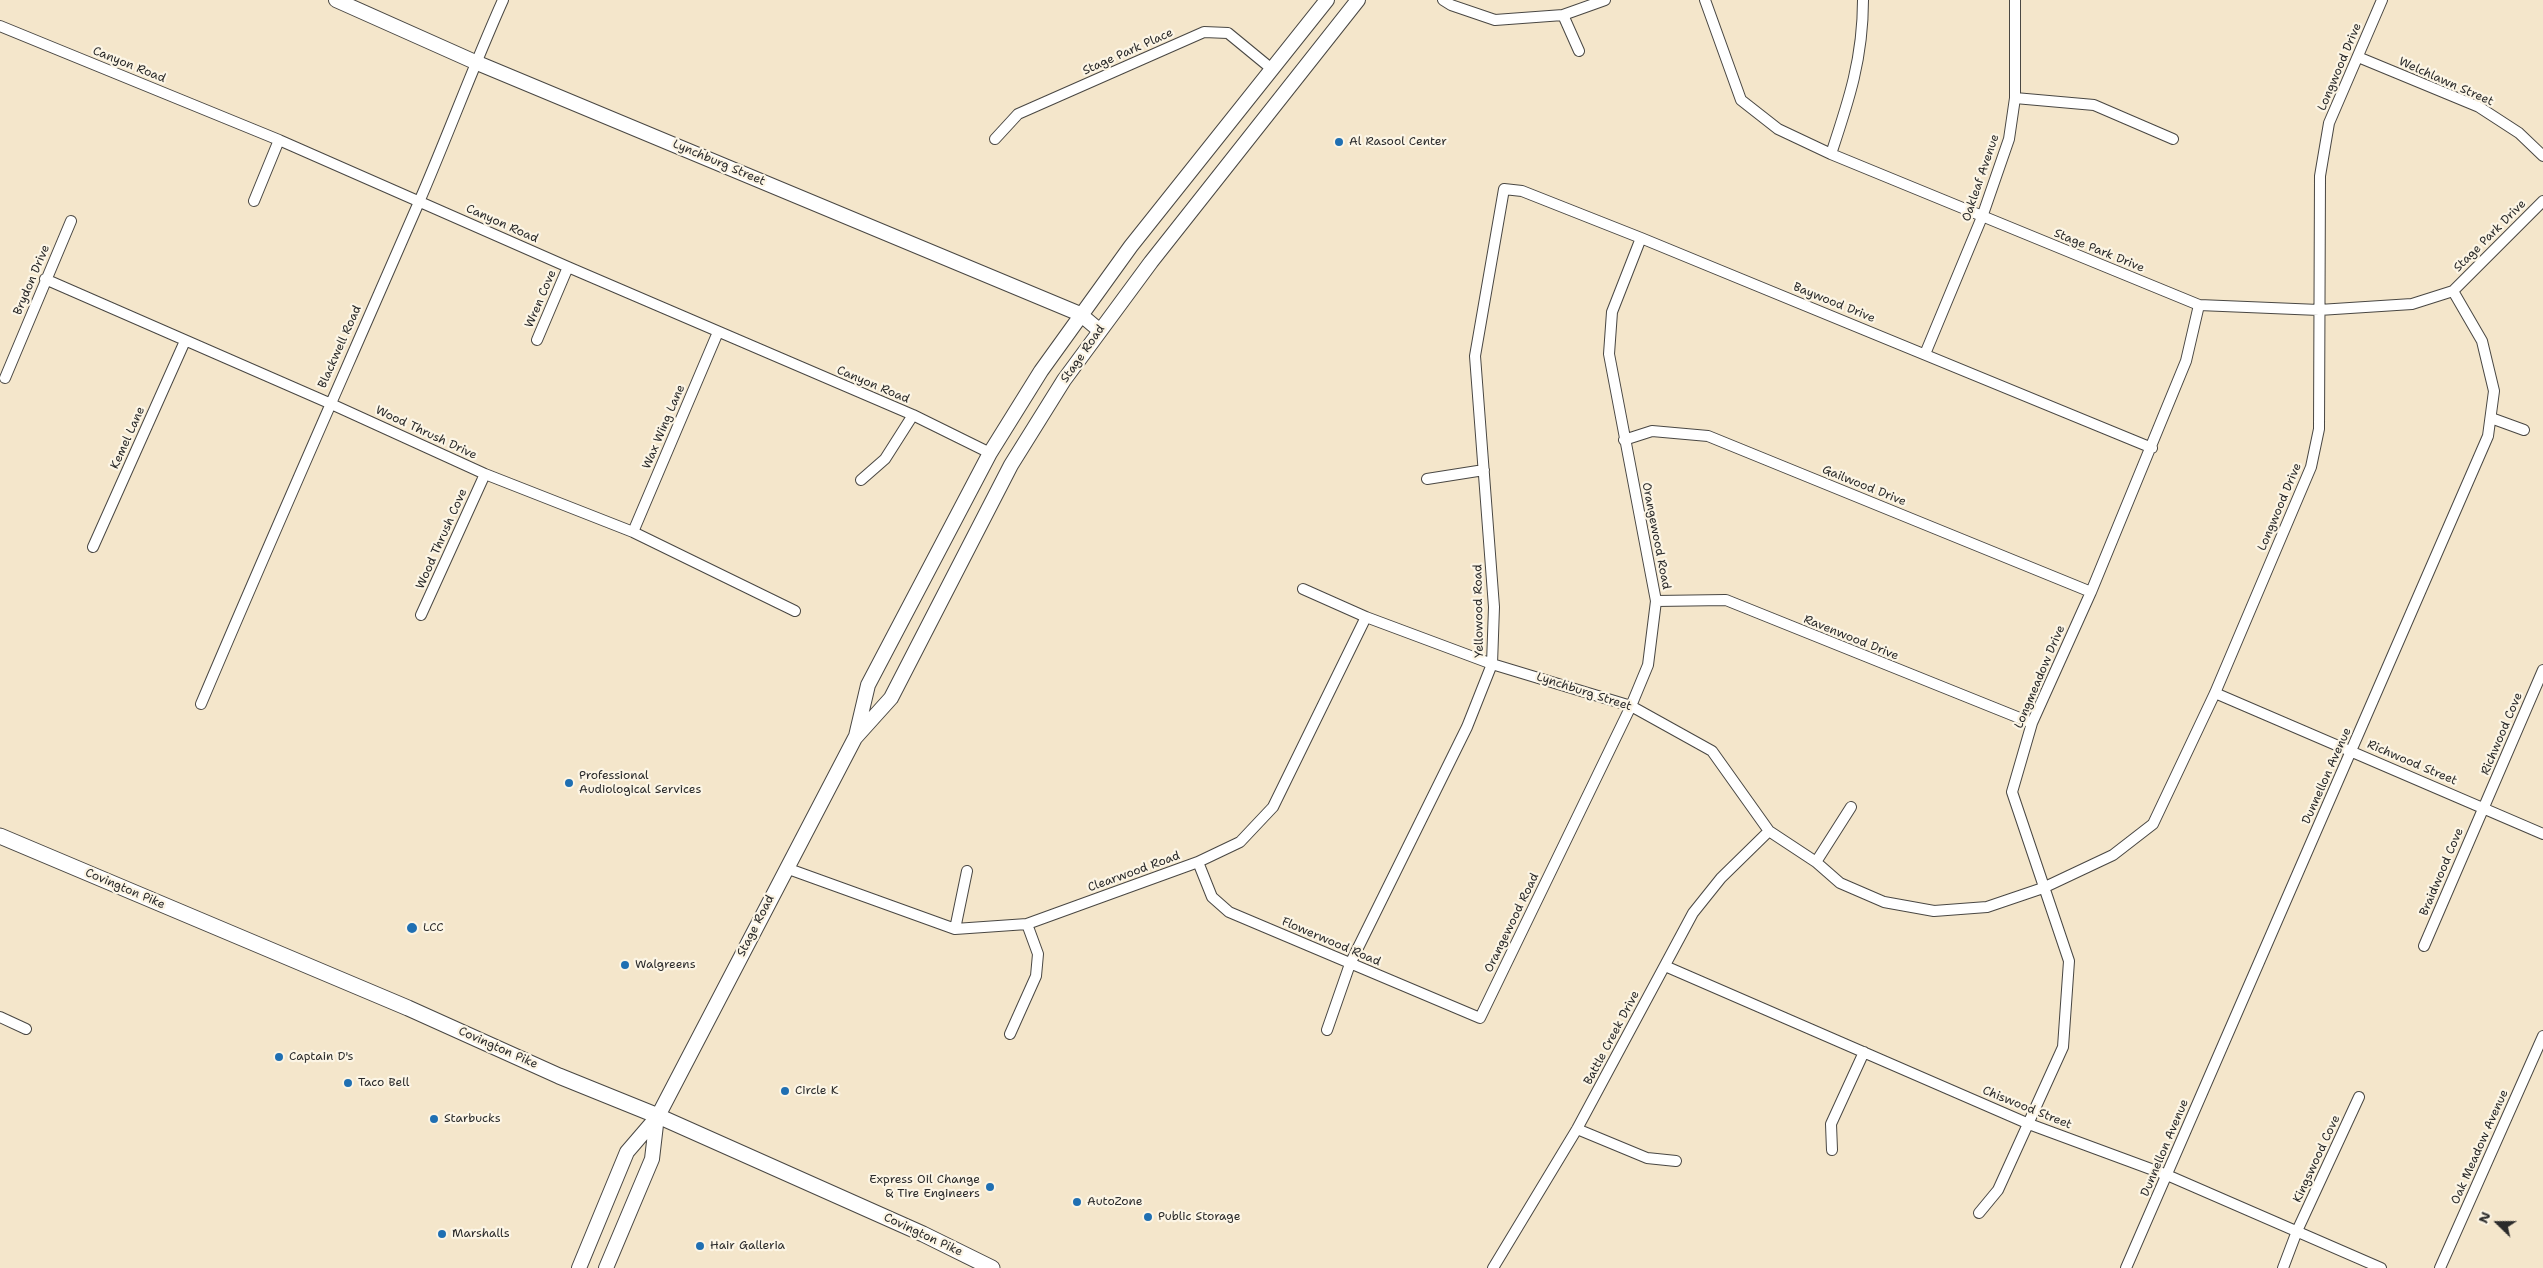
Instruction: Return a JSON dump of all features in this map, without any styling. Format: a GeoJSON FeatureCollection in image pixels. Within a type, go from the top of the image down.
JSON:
{"type":"FeatureCollection","features":[{"type":"Feature","properties":{"kind":"main road","name":"Lynchburg Street"},"geometry":{"type":"LineString","coordinates":[[336,0],[476,62],[1080,314],[1099,330]]}},
{"type":"Feature","properties":{"kind":"main road","name":"Stage Road"},"geometry":{"type":"LineString","coordinates":[[855,738],[868,685],[990,453],[1040,370],[1080,314],[1327,0]]}},
{"type":"Feature","properties":{"kind":"main road","name":"Stage Road"},"geometry":{"type":"LineString","coordinates":[[579,1268],[627,1152],[658,1116],[855,738],[891,698],[1012,465],[1064,380],[1099,330],[1358,0]]}},
{"type":"Feature","properties":{"kind":"main road","name":"Covington Pike"},"geometry":{"type":"LineString","coordinates":[[0,836],[408,1008],[558,1076],[658,1116],[923,1234],[992,1268]]}},
{"type":"Feature","properties":{"kind":"main road","name":"Stage Road"},"geometry":{"type":"LineString","coordinates":[[606,1268],[652,1158],[658,1116]]}},
{"type":"Feature","properties":{"kind":"street","name":"Blackwell Road"},"geometry":{"type":"LineString","coordinates":[[201,704],[329,403],[419,200],[503,0]]}},
{"type":"Feature","properties":{"kind":"street"},"geometry":{"type":"LineString","coordinates":[[1443,0],[1451,5],[1495,20],[1563,15],[1605,0]]}},
{"type":"Feature","properties":{"kind":"street","name":"Stage Park Drive"},"geometry":{"type":"LineString","coordinates":[[1705,0],[1741,100],[1778,129],[1831,154],[2199,305],[2319,310],[2412,304],[2453,291],[2543,202]]}},
{"type":"Feature","properties":{"kind":"street"},"geometry":{"type":"LineString","coordinates":[[1831,154],[1855,83],[1863,34],[1863,0]]}},
{"type":"Feature","properties":{"kind":"street","name":"Oakleaf Avenue"},"geometry":{"type":"LineString","coordinates":[[1925,354],[1982,217],[2009,139],[2015,98],[2015,0]]}},
{"type":"Feature","properties":{"kind":"street","name":"Longwood Drive"},"geometry":{"type":"LineString","coordinates":[[2043,888],[2113,855],[2153,824],[2215,693],[2311,468],[2319,430],[2320,176],[2329,123],[2382,0]]}},
{"type":"Feature","properties":{"kind":"street"},"geometry":{"type":"LineString","coordinates":[[1563,15],[1579,51]]}},
{"type":"Feature","properties":{"kind":"street","name":"Canyon Road"},"geometry":{"type":"LineString","coordinates":[[0,26],[279,140],[419,200],[568,267],[913,415],[990,453]]}},
{"type":"Feature","properties":{"kind":"street","name":"Stage Park Place"},"geometry":{"type":"LineString","coordinates":[[995,139],[1018,114],[1204,32],[1228,33],[1272,70]]}},
{"type":"Feature","properties":{"kind":"street","name":"Welchlawn Street"},"geometry":{"type":"LineString","coordinates":[[2358,57],[2479,107],[2518,133],[2543,156]]}},
{"type":"Feature","properties":{"kind":"street"},"geometry":{"type":"LineString","coordinates":[[2015,98],[2094,105],[2173,139]]}},
{"type":"Feature","properties":{"kind":"street"},"geometry":{"type":"LineString","coordinates":[[254,201],[279,140]]}},
{"type":"Feature","properties":{"kind":"street","name":"Baywood Drive"},"geometry":{"type":"LineString","coordinates":[[1504,189],[1522,191],[1641,238],[2152,448]]}},
{"type":"Feature","properties":{"kind":"street","name":"Yellowood Road"},"geometry":{"type":"LineString","coordinates":[[1327,1030],[1350,964],[1467,727],[1492,664],[1494,607],[1475,356],[1504,189]]}},
{"type":"Feature","properties":{"kind":"street","name":"Brydon Drive"},"geometry":{"type":"LineString","coordinates":[[5,378],[71,221]]}},
{"type":"Feature","properties":{"kind":"street","name":"Orangewood Road"},"geometry":{"type":"LineString","coordinates":[[1480,1018],[1631,706],[1648,665],[1656,601],[1609,354],[1612,312],[1641,238]]}},
{"type":"Feature","properties":{"kind":"street","name":"Wren Cove"},"geometry":{"type":"LineString","coordinates":[[536,340],[568,267]]}},
{"type":"Feature","properties":{"kind":"street","name":"Wood Thrush Drive"},"geometry":{"type":"LineString","coordinates":[[45,280],[329,403],[484,474],[633,532],[795,611]]}},
{"type":"Feature","properties":{"kind":"street","name":"Dunnellon Avenue"},"geometry":{"type":"LineString","coordinates":[[2126,1268],[2488,436],[2494,391],[2482,340],[2453,291]]}},
{"type":"Feature","properties":{"kind":"street","name":"Longmeadow Drive"},"geometry":{"type":"LineString","coordinates":[[1980,1213],[1998,1190],[2064,1047],[2069,961],[2012,792],[2032,723],[2091,592],[2186,362],[2199,305]]}},
{"type":"Feature","properties":{"kind":"street","name":"Wax Wing Lane"},"geometry":{"type":"LineString","coordinates":[[633,532],[718,332]]}},
{"type":"Feature","properties":{"kind":"street","name":"Kemel Lane"},"geometry":{"type":"LineString","coordinates":[[93,547],[185,340]]}},
{"type":"Feature","properties":{"kind":"street"},"geometry":{"type":"LineString","coordinates":[[861,480],[885,460],[913,415]]}},
{"type":"Feature","properties":{"kind":"street"},"geometry":{"type":"LineString","coordinates":[[2491,418],[2524,430]]}},
{"type":"Feature","properties":{"kind":"street","name":"Gailwood Drive"},"geometry":{"type":"LineString","coordinates":[[1624,440],[1652,431],[1708,436],[2091,592]]}},
{"type":"Feature","properties":{"kind":"street"},"geometry":{"type":"LineString","coordinates":[[1427,479],[1484,470]]}},
{"type":"Feature","properties":{"kind":"street","name":"Wood Thrush Cove"},"geometry":{"type":"LineString","coordinates":[[422,614],[484,474]]}},
{"type":"Feature","properties":{"kind":"street","name":"Lynchburg Street"},"geometry":{"type":"LineString","coordinates":[[1303,589],[1366,617],[1492,664],[1631,706],[1712,751],[1769,831],[1816,862],[1840,883],[1884,902],[1934,912],[1987,907],[2043,888]]}},
{"type":"Feature","properties":{"kind":"street","name":"Ravenwood Drive"},"geometry":{"type":"LineString","coordinates":[[1656,601],[1726,600],[2032,723]]}},
{"type":"Feature","properties":{"kind":"street","name":"Clearwood Road"},"geometry":{"type":"LineString","coordinates":[[786,868],[955,929],[1027,924],[1198,862],[1240,842],[1273,806],[1366,617]]}},
{"type":"Feature","properties":{"kind":"street","name":"Richwood Cove"},"geometry":{"type":"LineString","coordinates":[[2484,807],[2543,670]]}},
{"type":"Feature","properties":{"kind":"street","name":"Richwood Street"},"geometry":{"type":"LineString","coordinates":[[2215,693],[2352,750],[2543,834]]}},
{"type":"Feature","properties":{"kind":"street"},"geometry":{"type":"LineString","coordinates":[[1816,862],[1851,807]]}},
{"type":"Feature","properties":{"kind":"street","name":"Braidwood Cove"},"geometry":{"type":"LineString","coordinates":[[2424,946],[2484,807]]}},
{"type":"Feature","properties":{"kind":"street","name":"Battle Creek Drive"},"geometry":{"type":"LineString","coordinates":[[1493,1268],[1577,1128],[1666,966],[1693,912],[1721,878],[1769,831]]}},
{"type":"Feature","properties":{"kind":"street","name":"Flowerwood Road"},"geometry":{"type":"LineString","coordinates":[[1198,862],[1212,897],[1229,912],[1480,1018]]}},
{"type":"Feature","properties":{"kind":"street"},"geometry":{"type":"LineString","coordinates":[[955,929],[966,871]]}},
{"type":"Feature","properties":{"kind":"street"},"geometry":{"type":"LineString","coordinates":[[1010,1034],[1036,976],[1038,954],[1027,924]]}},
{"type":"Feature","properties":{"kind":"street","name":"Chiswood Street"},"geometry":{"type":"LineString","coordinates":[[1666,966],[2029,1124],[2167,1175],[2381,1268]]}},
{"type":"Feature","properties":{"kind":"street"},"geometry":{"type":"LineString","coordinates":[[0,1017],[26,1029]]}},
{"type":"Feature","properties":{"kind":"street","name":"Oak Meadow Avenue"},"geometry":{"type":"LineString","coordinates":[[2440,1268],[2543,1036]]}},
{"type":"Feature","properties":{"kind":"street"},"geometry":{"type":"LineString","coordinates":[[1832,1150],[1831,1124],[1864,1052]]}},
{"type":"Feature","properties":{"kind":"street","name":"Kingswood Cove"},"geometry":{"type":"LineString","coordinates":[[2283,1268],[2359,1097]]}},
{"type":"Feature","properties":{"kind":"street"},"geometry":{"type":"LineString","coordinates":[[1577,1128],[1647,1158],[1676,1161]]}},
{"type":"Feature","properties":{"kind":"place","name":"Al Rasool Center"},"geometry":{"type":"Point","coordinates":[1339,142]}},
{"type":"Feature","properties":{"kind":"place","name":"Professional Audiological Services"},"geometry":{"type":"Point","coordinates":[569,783]}},
{"type":"Feature","properties":{"kind":"place","name":"LCC"},"geometry":{"type":"Point","coordinates":[412,928]}},
{"type":"Feature","properties":{"kind":"place","name":"Walgreens"},"geometry":{"type":"Point","coordinates":[625,965]}},
{"type":"Feature","properties":{"kind":"place","name":"Captain D's"},"geometry":{"type":"Point","coordinates":[279,1057]}},
{"type":"Feature","properties":{"kind":"place","name":"Taco Bell"},"geometry":{"type":"Point","coordinates":[348,1083]}},
{"type":"Feature","properties":{"kind":"place","name":"Circle K"},"geometry":{"type":"Point","coordinates":[785,1091]}},
{"type":"Feature","properties":{"kind":"place","name":"Starbucks"},"geometry":{"type":"Point","coordinates":[434,1119]}},
{"type":"Feature","properties":{"kind":"place","name":"Express Oil Change & Tire Engineers"},"geometry":{"type":"Point","coordinates":[990,1187]}},
{"type":"Feature","properties":{"kind":"place","name":"AutoZone"},"geometry":{"type":"Point","coordinates":[1077,1202]}},
{"type":"Feature","properties":{"kind":"place","name":"Public Storage"},"geometry":{"type":"Point","coordinates":[1148,1217]}},
{"type":"Feature","properties":{"kind":"place","name":"Marshalls"},"geometry":{"type":"Point","coordinates":[442,1234]}},
{"type":"Feature","properties":{"kind":"place","name":"Hair Galleria"},"geometry":{"type":"Point","coordinates":[700,1246]}}]}
